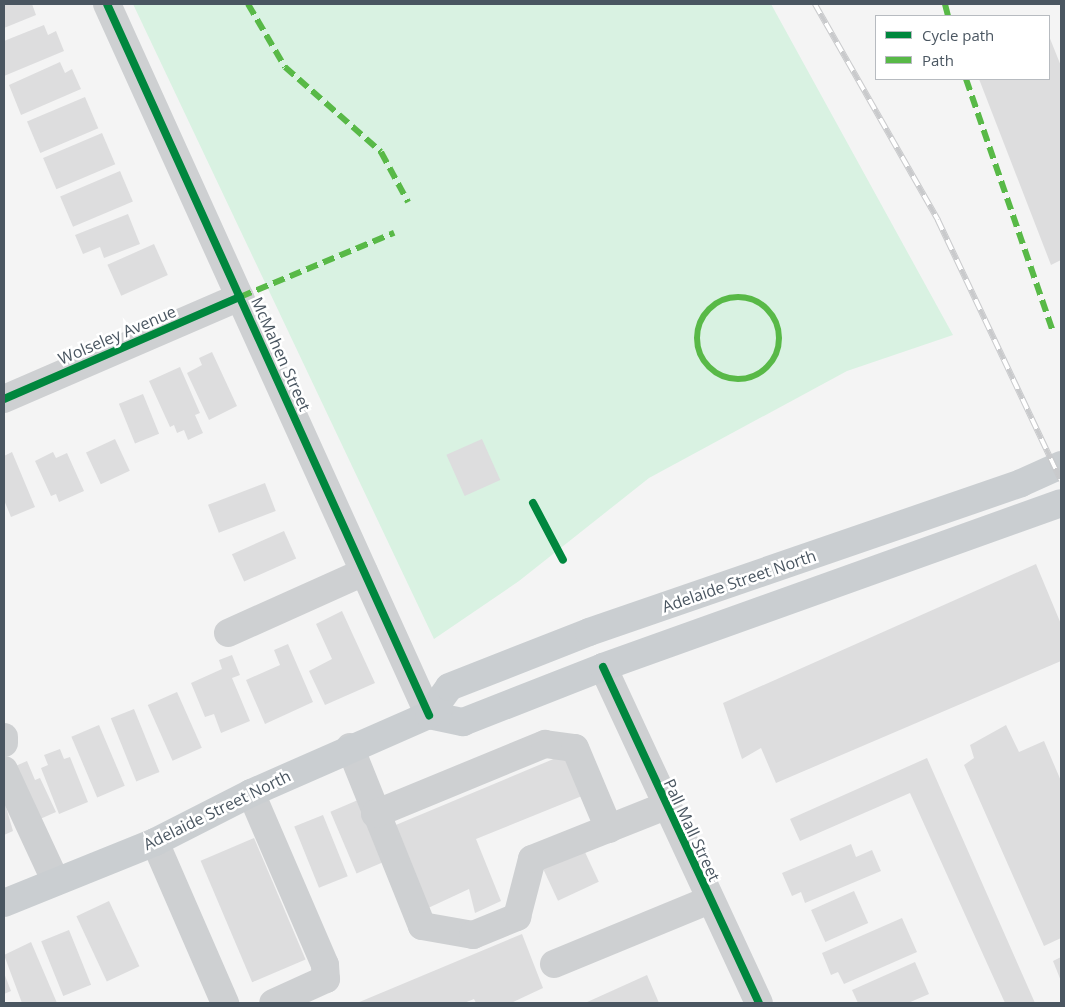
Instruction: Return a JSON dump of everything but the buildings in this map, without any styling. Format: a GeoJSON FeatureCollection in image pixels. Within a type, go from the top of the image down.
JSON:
{"type":"FeatureCollection","features":[{"type":"Feature","properties":{"kind":"main road","name":"Adelaide Street North"},"geometry":{"type":"LineString","coordinates":[[4,903],[155,842],[251,793],[350,747],[429,715],[449,687],[589,632],[1022,483],[1061,465]]}},
{"type":"Feature","properties":{"kind":"main road"},"geometry":{"type":"LineString","coordinates":[[429,715],[463,722],[603,667],[1061,503]]}},
{"type":"Feature","properties":{"kind":"street","name":"McMahen Street"},"geometry":{"type":"LineString","coordinates":[[108,4],[429,715]]}},
{"type":"Feature","properties":{"kind":"street","name":"Wolseley Avenue"},"geometry":{"type":"LineString","coordinates":[[4,399],[240,297]]}},
{"type":"Feature","properties":{"kind":"street"},"geometry":{"type":"LineString","coordinates":[[228,633],[364,572]]}},
{"type":"Feature","properties":{"kind":"street","name":"Pall Mall Street"},"geometry":{"type":"LineString","coordinates":[[603,667],[665,806],[759,1003]]}},
{"type":"Feature","properties":{"kind":"street"},"geometry":{"type":"LineString","coordinates":[[4,737],[4,743]]}},
{"type":"Feature","properties":{"kind":"street"},"geometry":{"type":"LineString","coordinates":[[375,814],[545,744],[575,748],[608,829]]}},
{"type":"Feature","properties":{"kind":"street"},"geometry":{"type":"LineString","coordinates":[[350,747],[375,814],[422,926],[473,935],[517,917],[532,859],[665,806]]}},
{"type":"Feature","properties":{"kind":"street"},"geometry":{"type":"LineString","coordinates":[[4,770],[56,882]]}},
{"type":"Feature","properties":{"kind":"street"},"geometry":{"type":"LineString","coordinates":[[251,793],[325,965],[326,979],[273,1003]]}},
{"type":"Feature","properties":{"kind":"street"},"geometry":{"type":"LineString","coordinates":[[155,842],[225,1003]]}},
{"type":"Feature","properties":{"kind":"street"},"geometry":{"type":"LineString","coordinates":[[554,964],[709,900]]}},
{"type":"Feature","properties":{"kind":"green space"},"geometry":{"type":"Polygon","coordinates":[[[133,4],[771,4],[953,335],[847,371],[649,478],[519,581],[434,639],[133,4]]]}},
{"type":"Feature","properties":{"kind":"railway"},"geometry":{"type":"LineString","coordinates":[[815,4],[938,220],[1061,480]]}},
{"type":"Feature","properties":{"kind":"marked path"},"geometry":{"type":"LineString","coordinates":[[248,4],[285,67],[381,152],[408,202]]}},
{"type":"Feature","properties":{"kind":"marked path"},"geometry":{"type":"LineString","coordinates":[[945,4],[948,15]]}},
{"type":"Feature","properties":{"kind":"marked path"},"geometry":{"type":"LineString","coordinates":[[966,80],[1053,332]]}},
{"type":"Feature","properties":{"kind":"marked path"},"geometry":{"type":"LineString","coordinates":[[240,297],[394,233]]}},
{"type":"Feature","properties":{"kind":"marked path"},"geometry":{"type":"LineString","coordinates":[[738,297],[754,300],[767,309],[776,322],[779,338],[776,354],[767,367],[754,376],[738,379],[722,376],[709,367],[700,354],[697,338],[700,322],[709,309],[722,300],[738,297]]}},
{"type":"Feature","properties":{"kind":"cycle path"},"geometry":{"type":"LineString","coordinates":[[107,4],[429,715]]}},
{"type":"Feature","properties":{"kind":"cycle path"},"geometry":{"type":"LineString","coordinates":[[4,399],[240,297]]}},
{"type":"Feature","properties":{"kind":"cycle path"},"geometry":{"type":"LineString","coordinates":[[533,503],[563,560]]}},
{"type":"Feature","properties":{"kind":"cycle path"},"geometry":{"type":"LineString","coordinates":[[603,667],[759,1003]]}}]}
